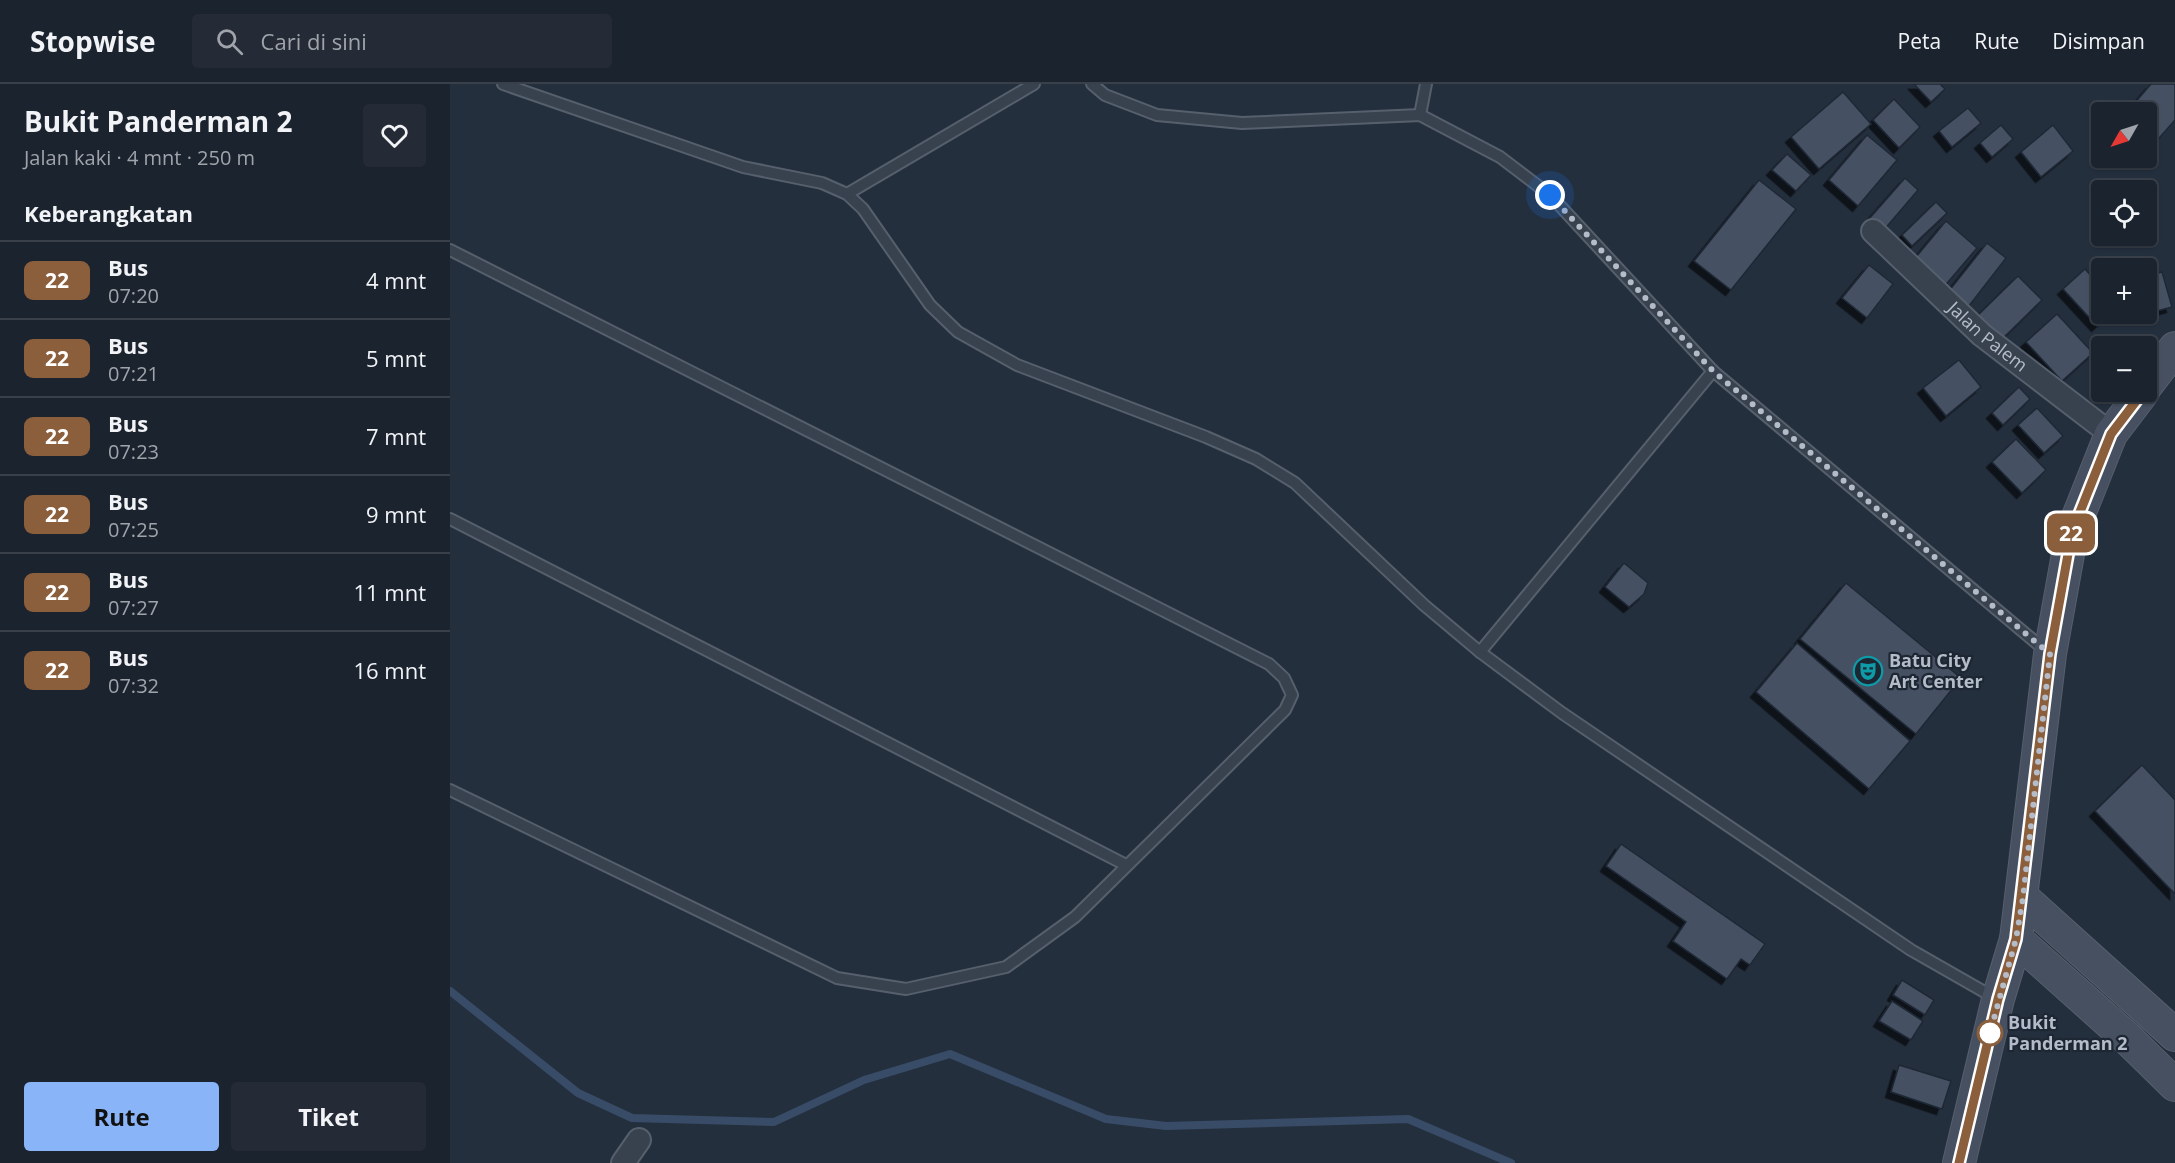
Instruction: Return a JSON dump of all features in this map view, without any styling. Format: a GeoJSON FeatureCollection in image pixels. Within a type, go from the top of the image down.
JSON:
{"type":"FeatureCollection","features":[{"type":"Feature","properties":{"kind":"main road"},"geometry":{"type":"LineString","coordinates":[[2157,372],[2175,348]]}},
{"type":"Feature","properties":{"kind":"main road"},"geometry":{"type":"LineString","coordinates":[[1959,1163],[1998,999],[2016,939],[2023,898],[2050,654],[2072,532],[2111,434],[2135,402]]}},
{"type":"Feature","properties":{"kind":"main road"},"geometry":{"type":"LineString","coordinates":[[2023,898],[2175,1035]]}},
{"type":"Feature","properties":{"kind":"main road"},"geometry":{"type":"LineString","coordinates":[[2016,939],[2127,1038],[2175,1085]]}},
{"type":"Feature","properties":{"kind":"street","name":"Jalan Palem"},"geometry":{"type":"LineString","coordinates":[[1873,231],[1982,336],[2111,434]]}},
{"type":"Feature","properties":{"kind":"street"},"geometry":{"type":"LineString","coordinates":[[623,1163],[639,1140]]}},
{"type":"Feature","properties":{"kind":"lane"},"geometry":{"type":"LineString","coordinates":[[503,84],[743,167],[822,183],[847,194],[864,209],[930,305],[958,332],[1017,365],[1206,437],[1256,459],[1296,483],[1425,604],[1480,652],[1562,713],[1911,950],[1998,999]]}},
{"type":"Feature","properties":{"kind":"lane"},"geometry":{"type":"LineString","coordinates":[[847,194],[1034,84]]}},
{"type":"Feature","properties":{"kind":"lane"},"geometry":{"type":"LineString","coordinates":[[1092,84],[1105,95],[1157,115],[1242,123],[1420,116],[1500,157],[1550,195],[1713,371],[2050,654]]}},
{"type":"Feature","properties":{"kind":"lane"},"geometry":{"type":"LineString","coordinates":[[1420,116],[1426,84]]}},
{"type":"Feature","properties":{"kind":"lane"},"geometry":{"type":"LineString","coordinates":[[450,250],[1269,664],[1284,678],[1292,695],[1285,710],[1075,917],[1006,967],[906,989],[837,978],[450,790]]}},
{"type":"Feature","properties":{"kind":"lane"},"geometry":{"type":"LineString","coordinates":[[1480,652],[1713,371]]}},
{"type":"Feature","properties":{"kind":"lane"},"geometry":{"type":"LineString","coordinates":[[450,519],[1126,865]]}},
{"type":"Feature","properties":{"kind":"building"},"geometry":{"type":"Polygon","coordinates":[[[1914,84],[1940,84],[1945,89],[1931,102],[1914,84]]]}},
{"type":"Feature","properties":{"kind":"building"},"geometry":{"type":"Polygon","coordinates":[[[2151,84],[2175,84],[2175,120],[2157,140],[2157,102],[2136,102],[2151,84]]]}},
{"type":"Feature","properties":{"kind":"building"},"geometry":{"type":"Polygon","coordinates":[[[1843,92],[1871,124],[1819,169],[1791,137],[1843,92]]]}},
{"type":"Feature","properties":{"kind":"building"},"geometry":{"type":"Polygon","coordinates":[[[1894,99],[1920,127],[1899,148],[1873,120],[1894,99]]]}},
{"type":"Feature","properties":{"kind":"building"},"geometry":{"type":"Polygon","coordinates":[[[1968,108],[1981,123],[1952,147],[1939,131],[1968,108]]]}},
{"type":"Feature","properties":{"kind":"building"},"geometry":{"type":"Polygon","coordinates":[[[2001,125],[2013,139],[1992,157],[1980,143],[2001,125]]]}},
{"type":"Feature","properties":{"kind":"building"},"geometry":{"type":"Polygon","coordinates":[[[2053,125],[2073,151],[2041,177],[2021,152],[2053,125]]]}},
{"type":"Feature","properties":{"kind":"building"},"geometry":{"type":"Polygon","coordinates":[[[1867,135],[1897,160],[1858,206],[1829,180],[1867,135]]]}},
{"type":"Feature","properties":{"kind":"building"},"geometry":{"type":"Polygon","coordinates":[[[1787,154],[1811,175],[1796,191],[1772,170],[1787,154]]]}},
{"type":"Feature","properties":{"kind":"building"},"geometry":{"type":"Polygon","coordinates":[[[1905,178],[1918,190],[1883,231],[1869,219],[1905,178]]]}},
{"type":"Feature","properties":{"kind":"building"},"geometry":{"type":"Polygon","coordinates":[[[1759,180],[1796,209],[1731,290],[1694,261],[1759,180]]]}},
{"type":"Feature","properties":{"kind":"building"},"geometry":{"type":"Polygon","coordinates":[[[1936,202],[1947,213],[1912,246],[1902,235],[1936,202]]]}},
{"type":"Feature","properties":{"kind":"building"},"geometry":{"type":"Polygon","coordinates":[[[1946,221],[1977,248],[1942,289],[1911,263],[1946,221]]]}},
{"type":"Feature","properties":{"kind":"building"},"geometry":{"type":"Polygon","coordinates":[[[1987,243],[2006,258],[1965,311],[1945,296],[1987,243]]]}},
{"type":"Feature","properties":{"kind":"building"},"geometry":{"type":"Polygon","coordinates":[[[1869,265],[1893,284],[1867,318],[1842,298],[1869,265]]]}},
{"type":"Feature","properties":{"kind":"building"},"geometry":{"type":"Polygon","coordinates":[[[2085,269],[2091,276],[2091,319],[2063,289],[2085,269]]]}},
{"type":"Feature","properties":{"kind":"building"},"geometry":{"type":"Polygon","coordinates":[[[2162,272],[2172,307],[2157,311],[2157,273],[2162,272]]]}},
{"type":"Feature","properties":{"kind":"building"},"geometry":{"type":"Polygon","coordinates":[[[2018,276],[2042,300],[1998,343],[1974,319],[2018,276]]]}},
{"type":"Feature","properties":{"kind":"building"},"geometry":{"type":"Polygon","coordinates":[[[2057,314],[2091,351],[2091,355],[2062,381],[2026,342],[2057,314]]]}},
{"type":"Feature","properties":{"kind":"building"},"geometry":{"type":"Polygon","coordinates":[[[1959,360],[1981,387],[1946,416],[1923,388],[1959,360]]]}},
{"type":"Feature","properties":{"kind":"building"},"geometry":{"type":"Polygon","coordinates":[[[2019,387],[2030,399],[2003,425],[1992,413],[2019,387]]]}},
{"type":"Feature","properties":{"kind":"building"},"geometry":{"type":"Polygon","coordinates":[[[2037,408],[2063,436],[2044,453],[2018,425],[2037,408]]]}},
{"type":"Feature","properties":{"kind":"building"},"geometry":{"type":"Polygon","coordinates":[[[2016,439],[2046,470],[2022,493],[1992,462],[2016,439]]]}},
{"type":"Feature","properties":{"kind":"building"},"geometry":{"type":"Polygon","coordinates":[[[1624,563],[1648,583],[1644,594],[1629,607],[1605,587],[1624,563]]]}},
{"type":"Feature","properties":{"kind":"building"},"geometry":{"type":"Polygon","coordinates":[[[1846,583],[1961,678],[1916,734],[1800,639],[1846,583]]]}},
{"type":"Feature","properties":{"kind":"building"},"geometry":{"type":"Polygon","coordinates":[[[1797,643],[1910,741],[1869,789],[1756,692],[1797,643]]]}},
{"type":"Feature","properties":{"kind":"building"},"geometry":{"type":"Polygon","coordinates":[[[2142,765],[2175,800],[2175,894],[2095,811],[2142,765]]]}},
{"type":"Feature","properties":{"kind":"building"},"geometry":{"type":"Polygon","coordinates":[[[1621,844],[1765,944],[1750,965],[1741,959],[1727,979],[1673,941],[1686,922],[1606,866],[1621,844]]]}},
{"type":"Feature","properties":{"kind":"building"},"geometry":{"type":"Polygon","coordinates":[[[1902,980],[1934,1000],[1925,1015],[1893,995],[1902,980]]]}},
{"type":"Feature","properties":{"kind":"building"},"geometry":{"type":"Polygon","coordinates":[[[1892,1001],[1923,1021],[1911,1040],[1879,1021],[1892,1001]]]}},
{"type":"Feature","properties":{"kind":"building"},"geometry":{"type":"Polygon","coordinates":[[[1899,1065],[1951,1081],[1942,1109],[1891,1092],[1899,1065]]]}},
{"type":"Feature","properties":{"kind":"waterway"},"geometry":{"type":"LineString","coordinates":[[450,991],[578,1093],[632,1118],[774,1122],[864,1080],[950,1054],[1106,1119],[1166,1126],[1408,1119],[1511,1163]]}},
{"type":"Feature","properties":{"kind":"bus line","name":"22"},"geometry":{"type":"LineString","coordinates":[[1959,1163],[1998,999],[2016,939],[2023,898],[2050,654],[2072,532],[2111,434],[2135,402]]}},
{"type":"Feature","properties":{"kind":"place","name":"Batu City Art Center"},"geometry":{"type":"Point","coordinates":[1868,671]}},
{"type":"Feature","properties":{"kind":"place","name":"Bukit Panderman 2"},"geometry":{"type":"Point","coordinates":[1990,1033]}},
{"type":"Feature","properties":{"kind":"route"},"geometry":{"type":"LineString","coordinates":[[1550,195],[1713,371],[2050,654],[2023,898],[2016,939],[1988,1040],[1990,1033]]}}]}
